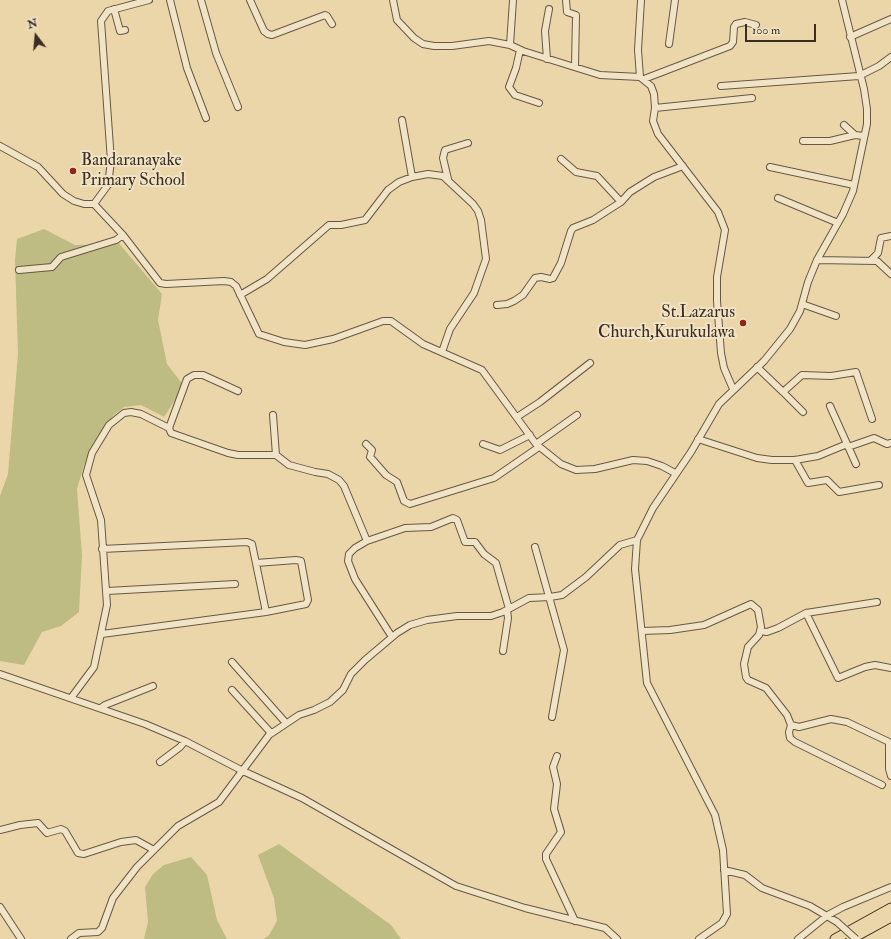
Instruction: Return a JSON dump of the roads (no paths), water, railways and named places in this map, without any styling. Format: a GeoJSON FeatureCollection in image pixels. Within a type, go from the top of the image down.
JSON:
{"type":"FeatureCollection","features":[{"type":"Feature","properties":{"kind":"highway"},"geometry":{"type":"LineString","coordinates":[[835,939],[891,908]]}},
{"type":"Feature","properties":{"kind":"highway"},"geometry":{"type":"LineString","coordinates":[[851,939],[891,918]]}},
{"type":"Feature","properties":{"kind":"street"},"geometry":{"type":"LineString","coordinates":[[94,204],[108,185],[111,161],[102,20],[108,11],[149,0]]}},
{"type":"Feature","properties":{"kind":"street"},"geometry":{"type":"LineString","coordinates":[[170,0],[187,68],[206,118]]}},
{"type":"Feature","properties":{"kind":"street"},"geometry":{"type":"LineString","coordinates":[[201,0],[216,53],[238,107]]}},
{"type":"Feature","properties":{"kind":"street"},"geometry":{"type":"LineString","coordinates":[[250,0],[264,31],[268,34],[272,35],[325,15],[332,24]]}},
{"type":"Feature","properties":{"kind":"street"},"geometry":{"type":"LineString","coordinates":[[393,0],[398,20],[414,38],[423,44],[434,46],[452,46],[489,41],[510,45],[520,50],[600,75],[642,78],[730,46],[733,42],[734,26],[736,24],[745,22],[756,25]]}},
{"type":"Feature","properties":{"kind":"street"},"geometry":{"type":"LineString","coordinates":[[510,45],[513,0]]}},
{"type":"Feature","properties":{"kind":"street"},"geometry":{"type":"LineString","coordinates":[[566,0],[567,12],[576,15],[575,67]]}},
{"type":"Feature","properties":{"kind":"street"},"geometry":{"type":"LineString","coordinates":[[641,0],[638,50],[642,78],[651,86],[654,94],[655,108],[653,121],[658,134],[718,212],[725,230],[717,277],[717,302],[721,353],[724,368],[733,389]]}},
{"type":"Feature","properties":{"kind":"street"},"geometry":{"type":"LineString","coordinates":[[669,44],[675,0]]}},
{"type":"Feature","properties":{"kind":"street"},"geometry":{"type":"LineString","coordinates":[[699,939],[726,920],[727,914],[721,836],[714,815],[647,683],[635,569],[637,540],[649,515],[698,439],[712,414],[733,389],[780,344],[790,329],[802,304],[808,282],[817,260],[838,223],[854,185],[864,136],[867,110],[864,89],[842,0]]}},
{"type":"Feature","properties":{"kind":"street"},"geometry":{"type":"LineString","coordinates":[[114,9],[120,30],[125,30]]}},
{"type":"Feature","properties":{"kind":"street"},"geometry":{"type":"LineString","coordinates":[[547,59],[544,31],[549,9]]}},
{"type":"Feature","properties":{"kind":"street"},"geometry":{"type":"LineString","coordinates":[[850,37],[891,19]]}},
{"type":"Feature","properties":{"kind":"street"},"geometry":{"type":"LineString","coordinates":[[520,50],[516,68],[508,87],[515,95],[539,103]]}},
{"type":"Feature","properties":{"kind":"street"},"geometry":{"type":"LineString","coordinates":[[721,86],[860,76],[879,66],[891,57]]}},
{"type":"Feature","properties":{"kind":"street"},"geometry":{"type":"LineString","coordinates":[[655,108],[752,98]]}},
{"type":"Feature","properties":{"kind":"street"},"geometry":{"type":"LineString","coordinates":[[402,120],[412,177]]}},
{"type":"Feature","properties":{"kind":"street"},"geometry":{"type":"LineString","coordinates":[[844,125],[855,136]]}},
{"type":"Feature","properties":{"kind":"street"},"geometry":{"type":"LineString","coordinates":[[803,141],[830,141],[855,136],[864,136]]}},
{"type":"Feature","properties":{"kind":"street"},"geometry":{"type":"LineString","coordinates":[[448,179],[443,158],[444,150],[468,143]]}},
{"type":"Feature","properties":{"kind":"street"},"geometry":{"type":"LineString","coordinates":[[0,148],[38,167],[63,194],[74,201],[84,204],[94,204],[123,235],[160,283],[224,281],[236,286],[259,334],[284,342],[305,344],[333,339],[383,321],[391,321],[423,344],[482,370],[538,445],[561,464],[576,470],[595,469],[633,460],[662,466],[675,473]]}},
{"type":"Feature","properties":{"kind":"street"},"geometry":{"type":"LineString","coordinates":[[561,159],[576,172],[597,176],[621,202]]}},
{"type":"Feature","properties":{"kind":"street"},"geometry":{"type":"LineString","coordinates":[[496,305],[507,304],[514,301],[523,294],[535,278],[541,276],[550,279],[553,278],[561,263],[570,231],[573,228],[593,220],[621,202],[630,192],[654,177],[683,166]]}},
{"type":"Feature","properties":{"kind":"street"},"geometry":{"type":"LineString","coordinates":[[770,166],[854,185]]}},
{"type":"Feature","properties":{"kind":"street"},"geometry":{"type":"LineString","coordinates":[[240,295],[267,279],[329,225],[341,225],[365,220],[388,190],[412,177],[428,174],[443,176],[448,179],[478,211],[481,220],[486,259],[474,293],[450,329],[442,352]]}},
{"type":"Feature","properties":{"kind":"street"},"geometry":{"type":"LineString","coordinates":[[778,198],[838,223]]}},
{"type":"Feature","properties":{"kind":"street"},"geometry":{"type":"LineString","coordinates":[[19,270],[52,267],[61,257],[116,240],[123,235]]}},
{"type":"Feature","properties":{"kind":"street"},"geometry":{"type":"LineString","coordinates":[[871,260],[878,253],[881,238],[891,236]]}},
{"type":"Feature","properties":{"kind":"street"},"geometry":{"type":"LineString","coordinates":[[817,260],[877,261],[891,274]]}},
{"type":"Feature","properties":{"kind":"street"},"geometry":{"type":"LineString","coordinates":[[802,304],[836,316]]}},
{"type":"Feature","properties":{"kind":"street"},"geometry":{"type":"LineString","coordinates":[[517,417],[590,363]]}},
{"type":"Feature","properties":{"kind":"street"},"geometry":{"type":"LineString","coordinates":[[757,367],[803,412]]}},
{"type":"Feature","properties":{"kind":"street"},"geometry":{"type":"LineString","coordinates":[[784,392],[802,375],[831,376],[856,372],[872,419]]}},
{"type":"Feature","properties":{"kind":"street"},"geometry":{"type":"LineString","coordinates":[[169,428],[188,379],[194,376],[203,375],[238,391]]}},
{"type":"Feature","properties":{"kind":"street"},"geometry":{"type":"LineString","coordinates":[[830,406],[856,464]]}},
{"type":"Feature","properties":{"kind":"street"},"geometry":{"type":"LineString","coordinates":[[71,698],[94,667],[107,605],[101,520],[86,476],[92,454],[109,425],[124,413],[131,412],[140,414],[169,428],[171,432],[228,453],[238,455],[276,455],[289,465],[328,474],[339,480],[344,486],[367,541]]}},
{"type":"Feature","properties":{"kind":"street"},"geometry":{"type":"LineString","coordinates":[[366,444],[372,450],[370,457],[386,475],[397,482],[404,501],[410,504],[494,478],[577,414]]}},
{"type":"Feature","properties":{"kind":"street"},"geometry":{"type":"LineString","coordinates":[[273,415],[276,455]]}},
{"type":"Feature","properties":{"kind":"street"},"geometry":{"type":"LineString","coordinates":[[483,444],[500,450],[530,435]]}},
{"type":"Feature","properties":{"kind":"street"},"geometry":{"type":"LineString","coordinates":[[698,439],[757,458],[795,460],[818,456],[848,445],[874,438],[887,444],[891,443]]}},
{"type":"Feature","properties":{"kind":"street"},"geometry":{"type":"LineString","coordinates":[[795,460],[808,483],[827,480],[839,492],[879,485]]}},
{"type":"Feature","properties":{"kind":"street"},"geometry":{"type":"LineString","coordinates":[[392,637],[355,579],[349,566],[349,554],[355,548],[367,541],[399,530],[431,527],[454,518],[457,520],[465,542],[475,542],[484,554],[496,562],[508,609],[503,651]]}},
{"type":"Feature","properties":{"kind":"street"},"geometry":{"type":"LineString","coordinates":[[71,939],[79,933],[98,932],[102,928],[113,898],[137,867],[178,826],[219,802],[272,733],[299,715],[330,702],[343,690],[351,674],[392,637],[410,625],[427,620],[457,616],[491,616],[529,598],[550,597],[562,594],[586,577],[620,545],[637,540]]}},
{"type":"Feature","properties":{"kind":"street"},"geometry":{"type":"LineString","coordinates":[[102,550],[247,542],[252,544],[266,612]]}},
{"type":"Feature","properties":{"kind":"street"},"geometry":{"type":"LineString","coordinates":[[536,547],[564,650],[552,717]]}},
{"type":"Feature","properties":{"kind":"street"},"geometry":{"type":"LineString","coordinates":[[102,634],[266,612],[306,604],[308,600],[301,561],[296,560],[256,563]]}},
{"type":"Feature","properties":{"kind":"street"},"geometry":{"type":"LineString","coordinates":[[106,591],[235,584]]}},
{"type":"Feature","properties":{"kind":"street"},"geometry":{"type":"LineString","coordinates":[[760,631],[767,632],[778,628],[806,613],[877,602]]}},
{"type":"Feature","properties":{"kind":"street"},"geometry":{"type":"LineString","coordinates":[[642,631],[670,630],[704,625],[751,604],[758,610],[762,627],[748,647],[744,664],[746,677],[748,680],[766,688],[787,714],[791,725],[789,732],[795,742],[882,785]]}},
{"type":"Feature","properties":{"kind":"street"},"geometry":{"type":"LineString","coordinates":[[806,613],[838,678],[865,666],[876,665],[891,668]]}},
{"type":"Feature","properties":{"kind":"street"},"geometry":{"type":"LineString","coordinates":[[232,662],[286,723]]}},
{"type":"Feature","properties":{"kind":"street"},"geometry":{"type":"LineString","coordinates":[[0,674],[101,708],[185,741],[243,771],[302,798],[456,886],[525,908],[605,928],[616,939]]}},
{"type":"Feature","properties":{"kind":"street"},"geometry":{"type":"LineString","coordinates":[[101,708],[105,705],[153,686]]}},
{"type":"Feature","properties":{"kind":"street"},"geometry":{"type":"LineString","coordinates":[[232,690],[272,733]]}},
{"type":"Feature","properties":{"kind":"street"},"geometry":{"type":"LineString","coordinates":[[791,725],[799,727],[831,719],[847,722],[889,742],[889,769],[891,776]]}},
{"type":"Feature","properties":{"kind":"street"},"geometry":{"type":"LineString","coordinates":[[160,762],[180,747],[185,741]]}},
{"type":"Feature","properties":{"kind":"street"},"geometry":{"type":"LineString","coordinates":[[557,756],[553,767],[558,784],[554,808],[561,832],[546,854],[546,859],[575,921]]}},
{"type":"Feature","properties":{"kind":"street"},"geometry":{"type":"LineString","coordinates":[[0,830],[20,825],[38,823],[47,833],[61,829],[65,831],[78,853],[84,854],[121,842],[136,840],[154,850]]}},
{"type":"Feature","properties":{"kind":"street"},"geometry":{"type":"LineString","coordinates":[[724,870],[745,875],[762,888],[810,906],[828,915],[856,939]]}},
{"type":"Feature","properties":{"kind":"street"},"geometry":{"type":"LineString","coordinates":[[798,939],[828,915],[854,901],[891,887]]}},
{"type":"Feature","properties":{"kind":"street"},"geometry":{"type":"LineString","coordinates":[[0,907],[21,939]]}},
{"type":"Feature","properties":{"kind":"place","name":"Bandaranayake Primary School"},"geometry":{"type":"Point","coordinates":[73,171]}},
{"type":"Feature","properties":{"kind":"place","name":"St.Lazarus Church,Kurukulawa"},"geometry":{"type":"Point","coordinates":[743,323]}}]}
